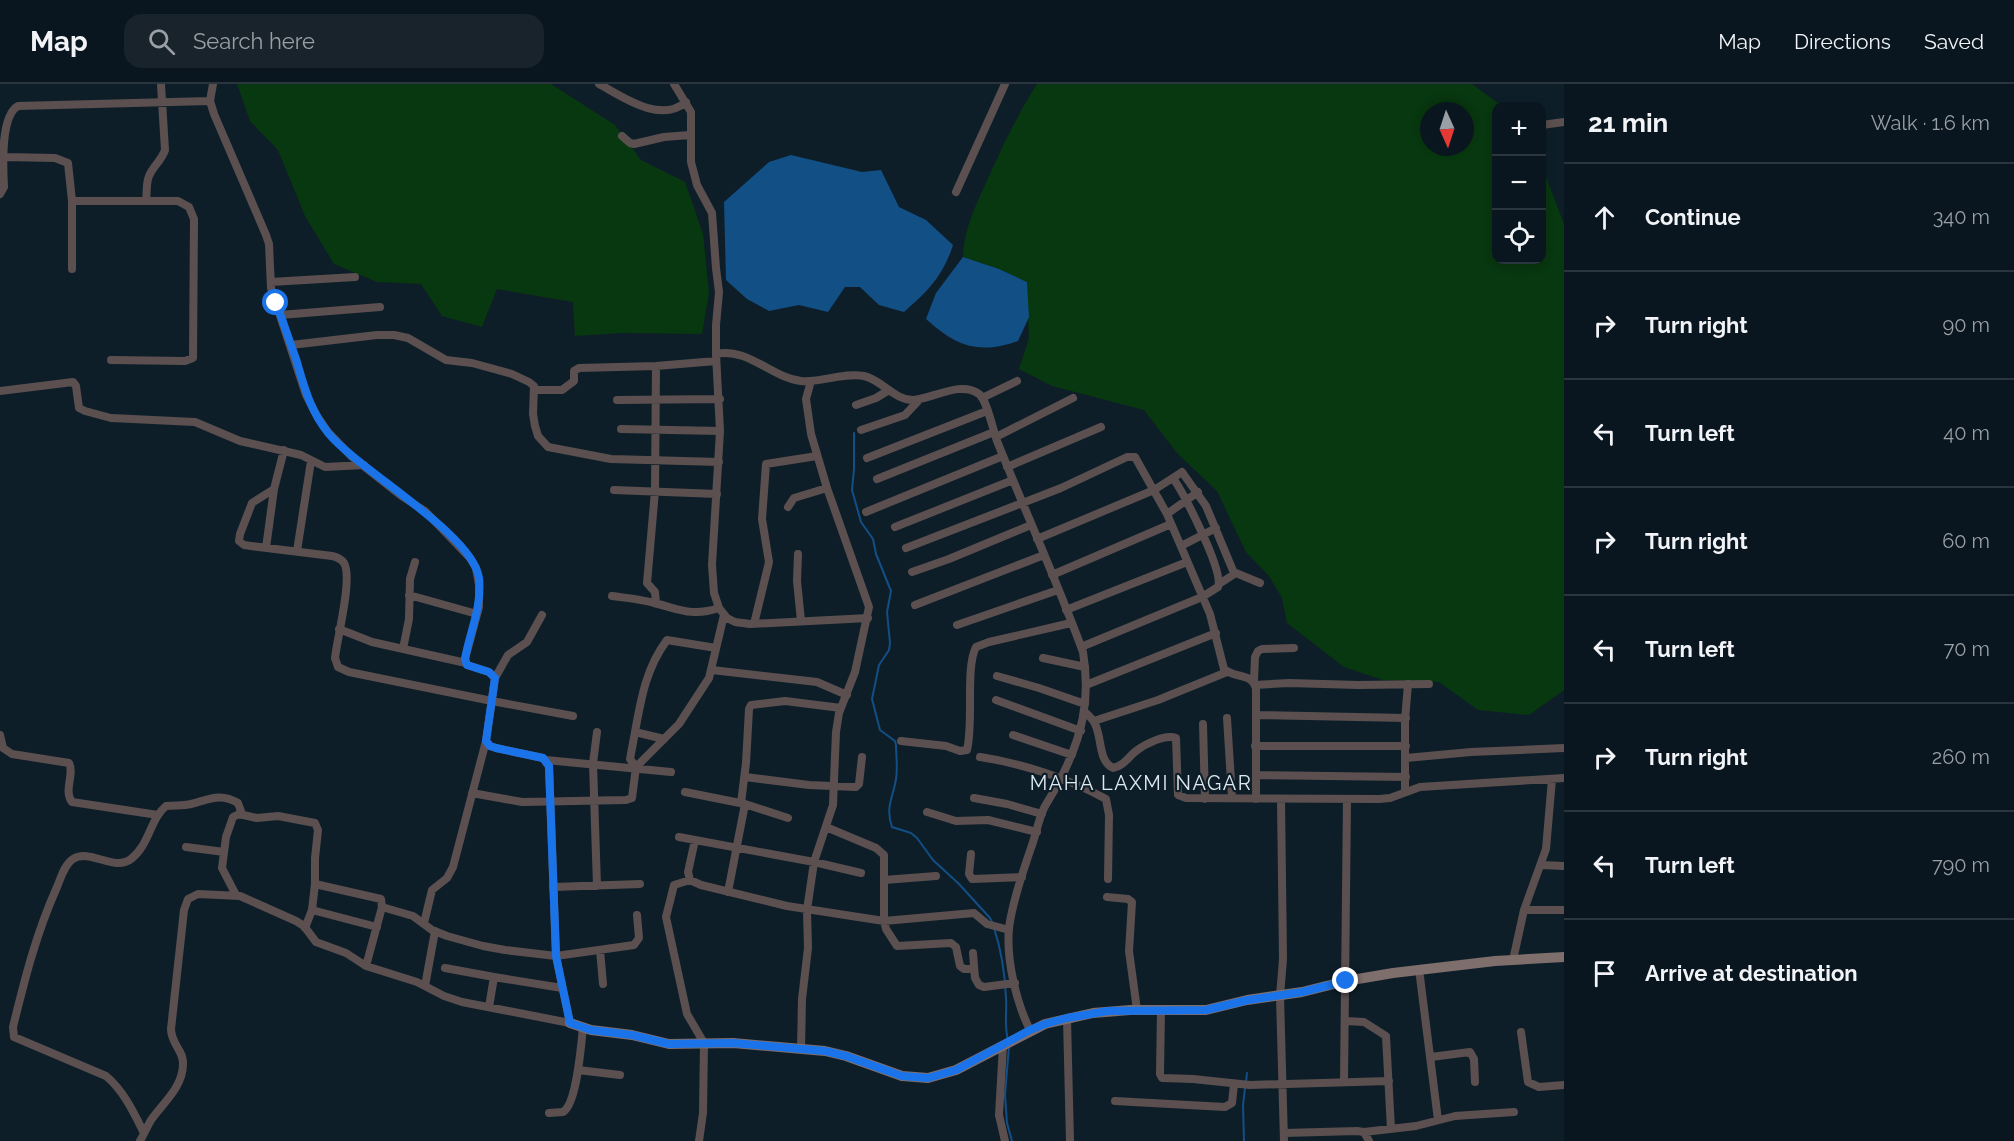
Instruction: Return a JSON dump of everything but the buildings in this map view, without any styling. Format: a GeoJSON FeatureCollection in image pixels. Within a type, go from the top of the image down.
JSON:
{"type":"FeatureCollection","features":[{"type":"Feature","properties":{"kind":"street"},"geometry":{"type":"LineString","coordinates":[[146,201],[150,173],[162,158],[165,150],[161,84]]}},
{"type":"Feature","properties":{"kind":"street"},"geometry":{"type":"LineString","coordinates":[[213,84],[210,101],[266,235],[269,244],[271,288],[306,395],[316,416],[338,443],[403,497],[425,511],[471,558],[478,576],[477,614],[465,656],[466,663]]}},
{"type":"Feature","properties":{"kind":"street"},"geometry":{"type":"LineString","coordinates":[[599,84],[633,102],[650,108],[673,110],[686,102]]}},
{"type":"Feature","properties":{"kind":"street"},"geometry":{"type":"LineString","coordinates":[[674,84],[690,111],[694,177],[713,218],[720,292],[716,325],[720,431],[712,577],[718,608],[735,622],[754,624],[868,618]]}},
{"type":"Feature","properties":{"kind":"street"},"geometry":{"type":"LineString","coordinates":[[956,192],[1005,84]]}},
{"type":"Feature","properties":{"kind":"street"},"geometry":{"type":"LineString","coordinates":[[0,194],[4,187],[3,157],[7,121],[11,111],[18,106],[210,101]]}},
{"type":"Feature","properties":{"kind":"street"},"geometry":{"type":"LineString","coordinates":[[1546,124],[1564,122]]}},
{"type":"Feature","properties":{"kind":"street"},"geometry":{"type":"LineString","coordinates":[[622,136],[634,144],[664,137],[690,135]]}},
{"type":"Feature","properties":{"kind":"street"},"geometry":{"type":"LineString","coordinates":[[3,157],[66,160],[70,167],[72,201],[72,269]]}},
{"type":"Feature","properties":{"kind":"street"},"geometry":{"type":"LineString","coordinates":[[72,201],[184,203],[189,207],[194,219],[193,358],[185,361],[111,360]]}},
{"type":"Feature","properties":{"kind":"street"},"geometry":{"type":"LineString","coordinates":[[271,282],[355,277]]}},
{"type":"Feature","properties":{"kind":"street"},"geometry":{"type":"LineString","coordinates":[[280,315],[380,307]]}},
{"type":"Feature","properties":{"kind":"street"},"geometry":{"type":"LineString","coordinates":[[291,345],[377,335],[401,336],[447,360],[472,363],[512,374],[529,382],[534,390],[535,426],[538,436],[548,447],[611,459],[719,462]]}},
{"type":"Feature","properties":{"kind":"street"},"geometry":{"type":"LineString","coordinates":[[534,390],[562,390],[574,381],[574,371],[579,368],[656,366],[716,357],[724,352],[741,355],[786,377],[811,381],[864,376],[905,399],[920,399],[967,390],[977,393],[982,398],[1007,467],[1081,647],[1085,667],[1085,708],[1081,731],[1072,755],[1042,814],[1012,911],[1009,930],[1008,984],[1030,1030]]}},
{"type":"Feature","properties":{"kind":"street"},"geometry":{"type":"LineString","coordinates":[[656,366],[655,491],[647,583],[656,592],[656,603]]}},
{"type":"Feature","properties":{"kind":"street"},"geometry":{"type":"LineString","coordinates":[[801,1048],[802,999],[808,948],[807,910],[814,862],[833,805],[836,741],[841,708],[855,672],[869,607],[818,456],[806,409],[806,393],[811,381]]}},
{"type":"Feature","properties":{"kind":"street"},"geometry":{"type":"LineString","coordinates":[[982,398],[1017,381]]}},
{"type":"Feature","properties":{"kind":"street"},"geometry":{"type":"LineString","coordinates":[[0,391],[73,382],[76,386],[79,408],[85,411],[122,419],[190,421],[240,441],[301,455],[321,466],[330,468],[364,465]]}},
{"type":"Feature","properties":{"kind":"street"},"geometry":{"type":"LineString","coordinates":[[856,405],[876,398],[889,390]]}},
{"type":"Feature","properties":{"kind":"street"},"geometry":{"type":"LineString","coordinates":[[877,479],[995,435],[1074,398]]}},
{"type":"Feature","properties":{"kind":"street"},"geometry":{"type":"LineString","coordinates":[[617,399],[720,399]]}},
{"type":"Feature","properties":{"kind":"street"},"geometry":{"type":"LineString","coordinates":[[861,430],[905,415],[920,399]]}},
{"type":"Feature","properties":{"kind":"street"},"geometry":{"type":"LineString","coordinates":[[867,458],[987,411]]}},
{"type":"Feature","properties":{"kind":"street"},"geometry":{"type":"LineString","coordinates":[[1007,467],[1101,427]]}},
{"type":"Feature","properties":{"kind":"street"},"geometry":{"type":"LineString","coordinates":[[621,429],[720,431]]}},
{"type":"Feature","properties":{"kind":"street"},"geometry":{"type":"LineString","coordinates":[[266,548],[274,489],[284,450]]}},
{"type":"Feature","properties":{"kind":"street"},"geometry":{"type":"LineString","coordinates":[[754,624],[769,562],[762,519],[766,464],[818,456]]}},
{"type":"Feature","properties":{"kind":"street"},"geometry":{"type":"LineString","coordinates":[[866,512],[1003,456]]}},
{"type":"Feature","properties":{"kind":"street"},"geometry":{"type":"LineString","coordinates":[[906,548],[1061,488],[1131,456],[1137,458],[1167,514],[1202,597],[1216,633],[1221,662],[1227,672]]}},
{"type":"Feature","properties":{"kind":"street"},"geometry":{"type":"LineString","coordinates":[[297,551],[311,461]]}},
{"type":"Feature","properties":{"kind":"street"},"geometry":{"type":"LineString","coordinates":[[1037,539],[1154,490],[1182,472],[1198,492],[1216,528],[1234,573]]}},
{"type":"Feature","properties":{"kind":"street"},"geometry":{"type":"LineString","coordinates":[[1173,478],[1203,536],[1220,584]]}},
{"type":"Feature","properties":{"kind":"street"},"geometry":{"type":"LineString","coordinates":[[895,527],[1013,480]]}},
{"type":"Feature","properties":{"kind":"street"},"geometry":{"type":"LineString","coordinates":[[788,507],[794,498],[827,488]]}},
{"type":"Feature","properties":{"kind":"street"},"geometry":{"type":"LineString","coordinates":[[274,489],[252,503],[239,538],[241,544],[332,556],[345,564],[346,592],[335,658],[336,664],[342,670],[573,716]]}},
{"type":"Feature","properties":{"kind":"street"},"geometry":{"type":"LineString","coordinates":[[614,490],[717,494]]}},
{"type":"Feature","properties":{"kind":"street"},"geometry":{"type":"LineString","coordinates":[[1167,514],[1198,492]]}},
{"type":"Feature","properties":{"kind":"street"},"geometry":{"type":"LineString","coordinates":[[1052,575],[1171,524]]}},
{"type":"Feature","properties":{"kind":"street"},"geometry":{"type":"LineString","coordinates":[[912,572],[1031,525]]}},
{"type":"Feature","properties":{"kind":"street"},"geometry":{"type":"LineString","coordinates":[[1180,546],[1216,528]]}},
{"type":"Feature","properties":{"kind":"street"},"geometry":{"type":"LineString","coordinates":[[798,554],[797,581],[801,621]]}},
{"type":"Feature","properties":{"kind":"street"},"geometry":{"type":"LineString","coordinates":[[915,605],[1044,555]]}},
{"type":"Feature","properties":{"kind":"street"},"geometry":{"type":"LineString","coordinates":[[403,649],[409,619],[410,579],[416,562]]}},
{"type":"Feature","properties":{"kind":"street"},"geometry":{"type":"LineString","coordinates":[[1066,610],[1187,562]]}},
{"type":"Feature","properties":{"kind":"street"},"geometry":{"type":"LineString","coordinates":[[1081,647],[1202,597],[1234,573],[1243,574],[1260,583]]}},
{"type":"Feature","properties":{"kind":"street"},"geometry":{"type":"LineString","coordinates":[[957,625],[1058,590]]}},
{"type":"Feature","properties":{"kind":"street"},"geometry":{"type":"LineString","coordinates":[[409,595],[477,614]]}},
{"type":"Feature","properties":{"kind":"street"},"geometry":{"type":"LineString","coordinates":[[612,596],[656,603],[685,612],[705,612],[718,608]]}},
{"type":"Feature","properties":{"kind":"street"},"geometry":{"type":"LineString","coordinates":[[424,923],[432,890],[447,878],[453,867],[486,741],[495,678],[508,655],[527,642],[542,615]]}},
{"type":"Feature","properties":{"kind":"street"},"geometry":{"type":"LineString","coordinates":[[472,793],[522,802],[632,798],[636,767],[679,724],[707,682],[712,670],[724,615]]}},
{"type":"Feature","properties":{"kind":"street"},"geometry":{"type":"LineString","coordinates":[[901,741],[960,751],[968,750],[972,702],[972,658],[976,647],[1071,623]]}},
{"type":"Feature","properties":{"kind":"street"},"geometry":{"type":"LineString","coordinates":[[339,629],[372,642],[466,663],[489,672],[495,678]]}},
{"type":"Feature","properties":{"kind":"street"},"geometry":{"type":"LineString","coordinates":[[1086,685],[1216,633]]}},
{"type":"Feature","properties":{"kind":"street"},"geometry":{"type":"LineString","coordinates":[[636,767],[630,759],[643,686],[659,650],[666,640],[717,648]]}},
{"type":"Feature","properties":{"kind":"street"},"geometry":{"type":"LineString","coordinates":[[1256,799],[1255,657],[1258,651],[1294,648]]}},
{"type":"Feature","properties":{"kind":"street"},"geometry":{"type":"LineString","coordinates":[[1043,658],[1085,667]]}},
{"type":"Feature","properties":{"kind":"street"},"geometry":{"type":"LineString","coordinates":[[712,670],[817,682],[846,695]]}},
{"type":"Feature","properties":{"kind":"street"},"geometry":{"type":"LineString","coordinates":[[1094,721],[1158,700],[1227,672],[1250,678],[1255,683],[1358,686],[1429,684]]}},
{"type":"Feature","properties":{"kind":"street"},"geometry":{"type":"LineString","coordinates":[[997,676],[1039,688],[1085,708],[1094,721],[1104,757],[1108,765],[1113,768],[1120,766],[1142,747],[1166,737],[1176,738],[1178,795],[1186,798],[1390,798],[1405,791],[1429,786],[1564,778]]}},
{"type":"Feature","properties":{"kind":"street"},"geometry":{"type":"LineString","coordinates":[[1405,791],[1408,684]]}},
{"type":"Feature","properties":{"kind":"street"},"geometry":{"type":"LineString","coordinates":[[996,700],[1081,731]]}},
{"type":"Feature","properties":{"kind":"street"},"geometry":{"type":"LineString","coordinates":[[728,892],[738,848],[743,804],[748,709],[751,705],[785,701],[841,708]]}},
{"type":"Feature","properties":{"kind":"street"},"geometry":{"type":"LineString","coordinates":[[1256,716],[1406,718]]}},
{"type":"Feature","properties":{"kind":"street"},"geometry":{"type":"LineString","coordinates":[[1227,718],[1232,797]]}},
{"type":"Feature","properties":{"kind":"street"},"geometry":{"type":"LineString","coordinates":[[1203,724],[1205,799]]}},
{"type":"Feature","properties":{"kind":"street"},"geometry":{"type":"LineString","coordinates":[[597,732],[593,763],[597,886]]}},
{"type":"Feature","properties":{"kind":"street"},"geometry":{"type":"LineString","coordinates":[[635,732],[664,739]]}},
{"type":"Feature","properties":{"kind":"street"},"geometry":{"type":"LineString","coordinates":[[0,735],[3,748],[12,754],[69,763],[71,768],[68,793],[72,802],[158,815]]}},
{"type":"Feature","properties":{"kind":"street"},"geometry":{"type":"LineString","coordinates":[[1013,735],[1072,755]]}},
{"type":"Feature","properties":{"kind":"street"},"geometry":{"type":"LineString","coordinates":[[486,741],[490,746],[496,748],[546,760],[671,772]]}},
{"type":"Feature","properties":{"kind":"street"},"geometry":{"type":"LineString","coordinates":[[1255,746],[1406,747]]}},
{"type":"Feature","properties":{"kind":"street"},"geometry":{"type":"LineString","coordinates":[[1406,758],[1471,752],[1564,748]]}},
{"type":"Feature","properties":{"kind":"street"},"geometry":{"type":"LineString","coordinates":[[745,777],[835,787],[858,786],[862,757]]}},
{"type":"Feature","properties":{"kind":"street"},"geometry":{"type":"LineString","coordinates":[[980,757],[1016,763],[1108,801],[1108,879]]}},
{"type":"Feature","properties":{"kind":"street"},"geometry":{"type":"LineString","coordinates":[[546,760],[550,778],[556,956],[570,1023]]}},
{"type":"Feature","properties":{"kind":"street"},"geometry":{"type":"LineString","coordinates":[[1256,776],[1406,777]]}},
{"type":"Feature","properties":{"kind":"street"},"geometry":{"type":"LineString","coordinates":[[1513,960],[1524,910],[1542,865],[1549,830],[1552,779]]}},
{"type":"Feature","properties":{"kind":"street"},"geometry":{"type":"LineString","coordinates":[[685,792],[743,804],[788,819]]}},
{"type":"Feature","properties":{"kind":"street"},"geometry":{"type":"LineString","coordinates":[[142,1137],[124,1096],[106,1076],[19,1040],[12,1032],[36,936],[65,869],[79,856],[126,862],[148,839],[158,815],[166,806],[189,804],[212,797],[233,800],[240,805],[242,814]]}},
{"type":"Feature","properties":{"kind":"street"},"geometry":{"type":"LineString","coordinates":[[974,798],[1042,814]]}},
{"type":"Feature","properties":{"kind":"street"},"geometry":{"type":"LineString","coordinates":[[1281,799],[1282,959],[1280,996],[1284,1137],[1324,1131],[1364,1132],[1416,1126],[1455,1116],[1514,1112]]}},
{"type":"Feature","properties":{"kind":"street"},"geometry":{"type":"LineString","coordinates":[[1344,1081],[1347,799]]}},
{"type":"Feature","properties":{"kind":"street"},"geometry":{"type":"LineString","coordinates":[[927,812],[956,821],[988,820],[1037,832]]}},
{"type":"Feature","properties":{"kind":"street"},"geometry":{"type":"LineString","coordinates":[[236,895],[223,872],[224,852],[232,818],[242,814],[257,818],[278,816],[315,823],[318,830],[315,884],[312,910],[305,928]]}},
{"type":"Feature","properties":{"kind":"street"},"geometry":{"type":"LineString","coordinates":[[826,827],[879,850],[884,855],[884,921],[886,929],[897,946],[951,943],[956,947],[960,966],[964,969],[974,969]]}},
{"type":"Feature","properties":{"kind":"street"},"geometry":{"type":"LineString","coordinates":[[679,837],[861,873]]}},
{"type":"Feature","properties":{"kind":"street"},"geometry":{"type":"LineString","coordinates":[[690,880],[688,872],[695,840]]}},
{"type":"Feature","properties":{"kind":"street"},"geometry":{"type":"LineString","coordinates":[[186,847],[224,852]]}},
{"type":"Feature","properties":{"kind":"street"},"geometry":{"type":"LineString","coordinates":[[971,854],[969,874],[972,879],[1022,877]]}},
{"type":"Feature","properties":{"kind":"street"},"geometry":{"type":"LineString","coordinates":[[1542,865],[1564,866]]}},
{"type":"Feature","properties":{"kind":"street"},"geometry":{"type":"LineString","coordinates":[[884,880],[936,876]]}},
{"type":"Feature","properties":{"kind":"street"},"geometry":{"type":"LineString","coordinates":[[699,1141],[703,1113],[704,1043],[687,1014],[666,917],[674,885],[690,880],[728,892],[807,910],[884,921],[971,912],[976,913],[993,926],[1009,930]]}},
{"type":"Feature","properties":{"kind":"street"},"geometry":{"type":"LineString","coordinates":[[315,884],[380,898],[382,901],[366,966]]}},
{"type":"Feature","properties":{"kind":"street"},"geometry":{"type":"LineString","coordinates":[[553,887],[640,884]]}},
{"type":"Feature","properties":{"kind":"street"},"geometry":{"type":"LineString","coordinates":[[142,1137],[151,1120],[175,1090],[183,1071],[183,1058],[173,1042],[171,1033],[186,903],[191,896],[198,894],[236,895],[255,901],[293,919],[305,928],[316,942],[346,953],[366,966],[425,986],[453,999],[570,1023],[583,1028],[632,1035],[669,1044],[733,1043],[825,1051],[902,1076],[928,1078],[956,1070],[1045,1024],[1093,1013],[1137,1010],[1206,1010],[1346,981],[1419,969],[1564,957]]}},
{"type":"Feature","properties":{"kind":"street"},"geometry":{"type":"LineString","coordinates":[[1107,897],[1128,899],[1132,902],[1129,951],[1137,1010]]}},
{"type":"Feature","properties":{"kind":"street"},"geometry":{"type":"LineString","coordinates":[[381,907],[405,913],[435,931],[483,946],[556,956],[636,944],[639,938],[637,915]]}},
{"type":"Feature","properties":{"kind":"street"},"geometry":{"type":"LineString","coordinates":[[312,910],[377,927]]}},
{"type":"Feature","properties":{"kind":"street"},"geometry":{"type":"LineString","coordinates":[[1524,910],[1564,910]]}},
{"type":"Feature","properties":{"kind":"street"},"geometry":{"type":"LineString","coordinates":[[425,986],[435,931]]}},
{"type":"Feature","properties":{"kind":"street"},"geometry":{"type":"LineString","coordinates":[[600,950],[603,984]]}},
{"type":"Feature","properties":{"kind":"street"},"geometry":{"type":"LineString","coordinates":[[973,953],[975,978],[979,985],[984,987],[1008,984]]}},
{"type":"Feature","properties":{"kind":"street"},"geometry":{"type":"LineString","coordinates":[[445,968],[562,988]]}},
{"type":"Feature","properties":{"kind":"street"},"geometry":{"type":"LineString","coordinates":[[1419,969],[1438,1120]]}},
{"type":"Feature","properties":{"kind":"street"},"geometry":{"type":"LineString","coordinates":[[489,1007],[494,977]]}},
{"type":"Feature","properties":{"kind":"street"},"geometry":{"type":"LineString","coordinates":[[1161,1010],[1161,1078],[1250,1085],[1389,1081]]}},
{"type":"Feature","properties":{"kind":"street"},"geometry":{"type":"LineString","coordinates":[[1067,1018],[1070,1141]]}},
{"type":"Feature","properties":{"kind":"street"},"geometry":{"type":"LineString","coordinates":[[1345,1021],[1367,1023],[1374,1030],[1386,1036],[1391,1129]]}},
{"type":"Feature","properties":{"kind":"street"},"geometry":{"type":"LineString","coordinates":[[549,1113],[567,1110],[578,1070],[583,1028]]}},
{"type":"Feature","properties":{"kind":"street"},"geometry":{"type":"LineString","coordinates":[[1521,1032],[1528,1082],[1539,1087],[1564,1085]]}},
{"type":"Feature","properties":{"kind":"street"},"geometry":{"type":"LineString","coordinates":[[1005,1141],[999,1115],[1007,1044]]}},
{"type":"Feature","properties":{"kind":"street"},"geometry":{"type":"LineString","coordinates":[[1431,1057],[1470,1052],[1473,1059],[1475,1082]]}},
{"type":"Feature","properties":{"kind":"street"},"geometry":{"type":"LineString","coordinates":[[578,1070],[620,1075]]}},
{"type":"Feature","properties":{"kind":"street"},"geometry":{"type":"LineString","coordinates":[[1114,1101],[1225,1107],[1232,1103],[1238,1084]]}},
{"type":"Feature","properties":{"kind":"street"},"geometry":{"type":"LineString","coordinates":[[1324,1131],[1325,1141]]}},
{"type":"Feature","properties":{"kind":"street"},"geometry":{"type":"LineString","coordinates":[[1364,1132],[1368,1141]]}},
{"type":"Feature","properties":{"kind":"green space"},"geometry":{"type":"Polygon","coordinates":[[[237,84],[551,84],[615,125],[641,160],[685,182],[703,234],[709,293],[702,334],[622,333],[575,336],[573,302],[497,289],[482,327],[442,316],[421,284],[377,282],[334,264],[305,216],[278,150],[250,121],[237,84]]]}},
{"type":"Feature","properties":{"kind":"green space"},"geometry":{"type":"Polygon","coordinates":[[[1037,84],[1472,84],[1497,102],[1492,102],[1492,264],[1546,264],[1546,177],[1564,224],[1564,690],[1529,715],[1478,710],[1439,682],[1383,680],[1344,667],[1287,623],[1282,598],[1269,576],[1246,552],[1217,491],[1177,453],[1144,410],[1052,386],[1019,369],[1029,338],[1027,282],[999,269],[963,257],[966,235],[976,204],[1018,117],[1037,84]]]}},
{"type":"Feature","properties":{"kind":"water"},"geometry":{"type":"Polygon","coordinates":[[[791,155],[862,172],[881,170],[899,207],[926,220],[953,245],[934,282],[904,312],[879,305],[860,287],[845,287],[828,312],[799,305],[769,311],[747,299],[726,280],[724,202],[769,162],[791,155]]]}},
{"type":"Feature","properties":{"kind":"water"},"geometry":{"type":"Polygon","coordinates":[[[963,257],[999,269],[1027,282],[1029,317],[1018,341],[991,347],[968,345],[947,336],[926,319],[936,293],[963,257]]]}},
{"type":"Feature","properties":{"kind":"waterway"},"geometry":{"type":"LineString","coordinates":[[854,433],[852,490],[861,522],[873,539],[876,554],[891,591],[887,612],[889,650],[879,665],[872,699],[880,730],[895,741],[896,745],[897,775],[889,808],[890,820],[892,827],[911,833],[917,838],[933,860],[959,884],[992,922]]}},
{"type":"Feature","properties":{"kind":"waterway"},"geometry":{"type":"LineString","coordinates":[[994,928],[1004,971],[1008,1040]]}},
{"type":"Feature","properties":{"kind":"waterway"},"geometry":{"type":"LineString","coordinates":[[1009,1046],[1005,1095],[1007,1123],[1012,1141]]}},
{"type":"Feature","properties":{"kind":"waterway"},"geometry":{"type":"LineString","coordinates":[[1246,1082],[1247,1073]]}},
{"type":"Feature","properties":{"kind":"waterway"},"geometry":{"type":"LineString","coordinates":[[1244,1141],[1245,1088]]}},
{"type":"Feature","properties":{"kind":"district","name":"MAHA LAXMI NAGAR"},"geometry":{"type":"Point","coordinates":[1141,783]}},
{"type":"Feature","properties":{"kind":"route"},"geometry":{"type":"LineString","coordinates":[[276,303],[309,403],[328,432],[351,456],[403,497],[425,511],[471,558],[477,568],[479,607],[465,659],[467,665],[489,672],[495,678],[486,741],[490,746],[496,748],[543,758],[549,766],[556,956],[570,1023],[591,1030],[632,1035],[669,1044],[733,1043],[825,1051],[902,1076],[928,1078],[956,1070],[1030,1030],[1067,1018],[1108,1011],[1206,1010],[1236,1002],[1302,992],[1346,981]]}}]}
